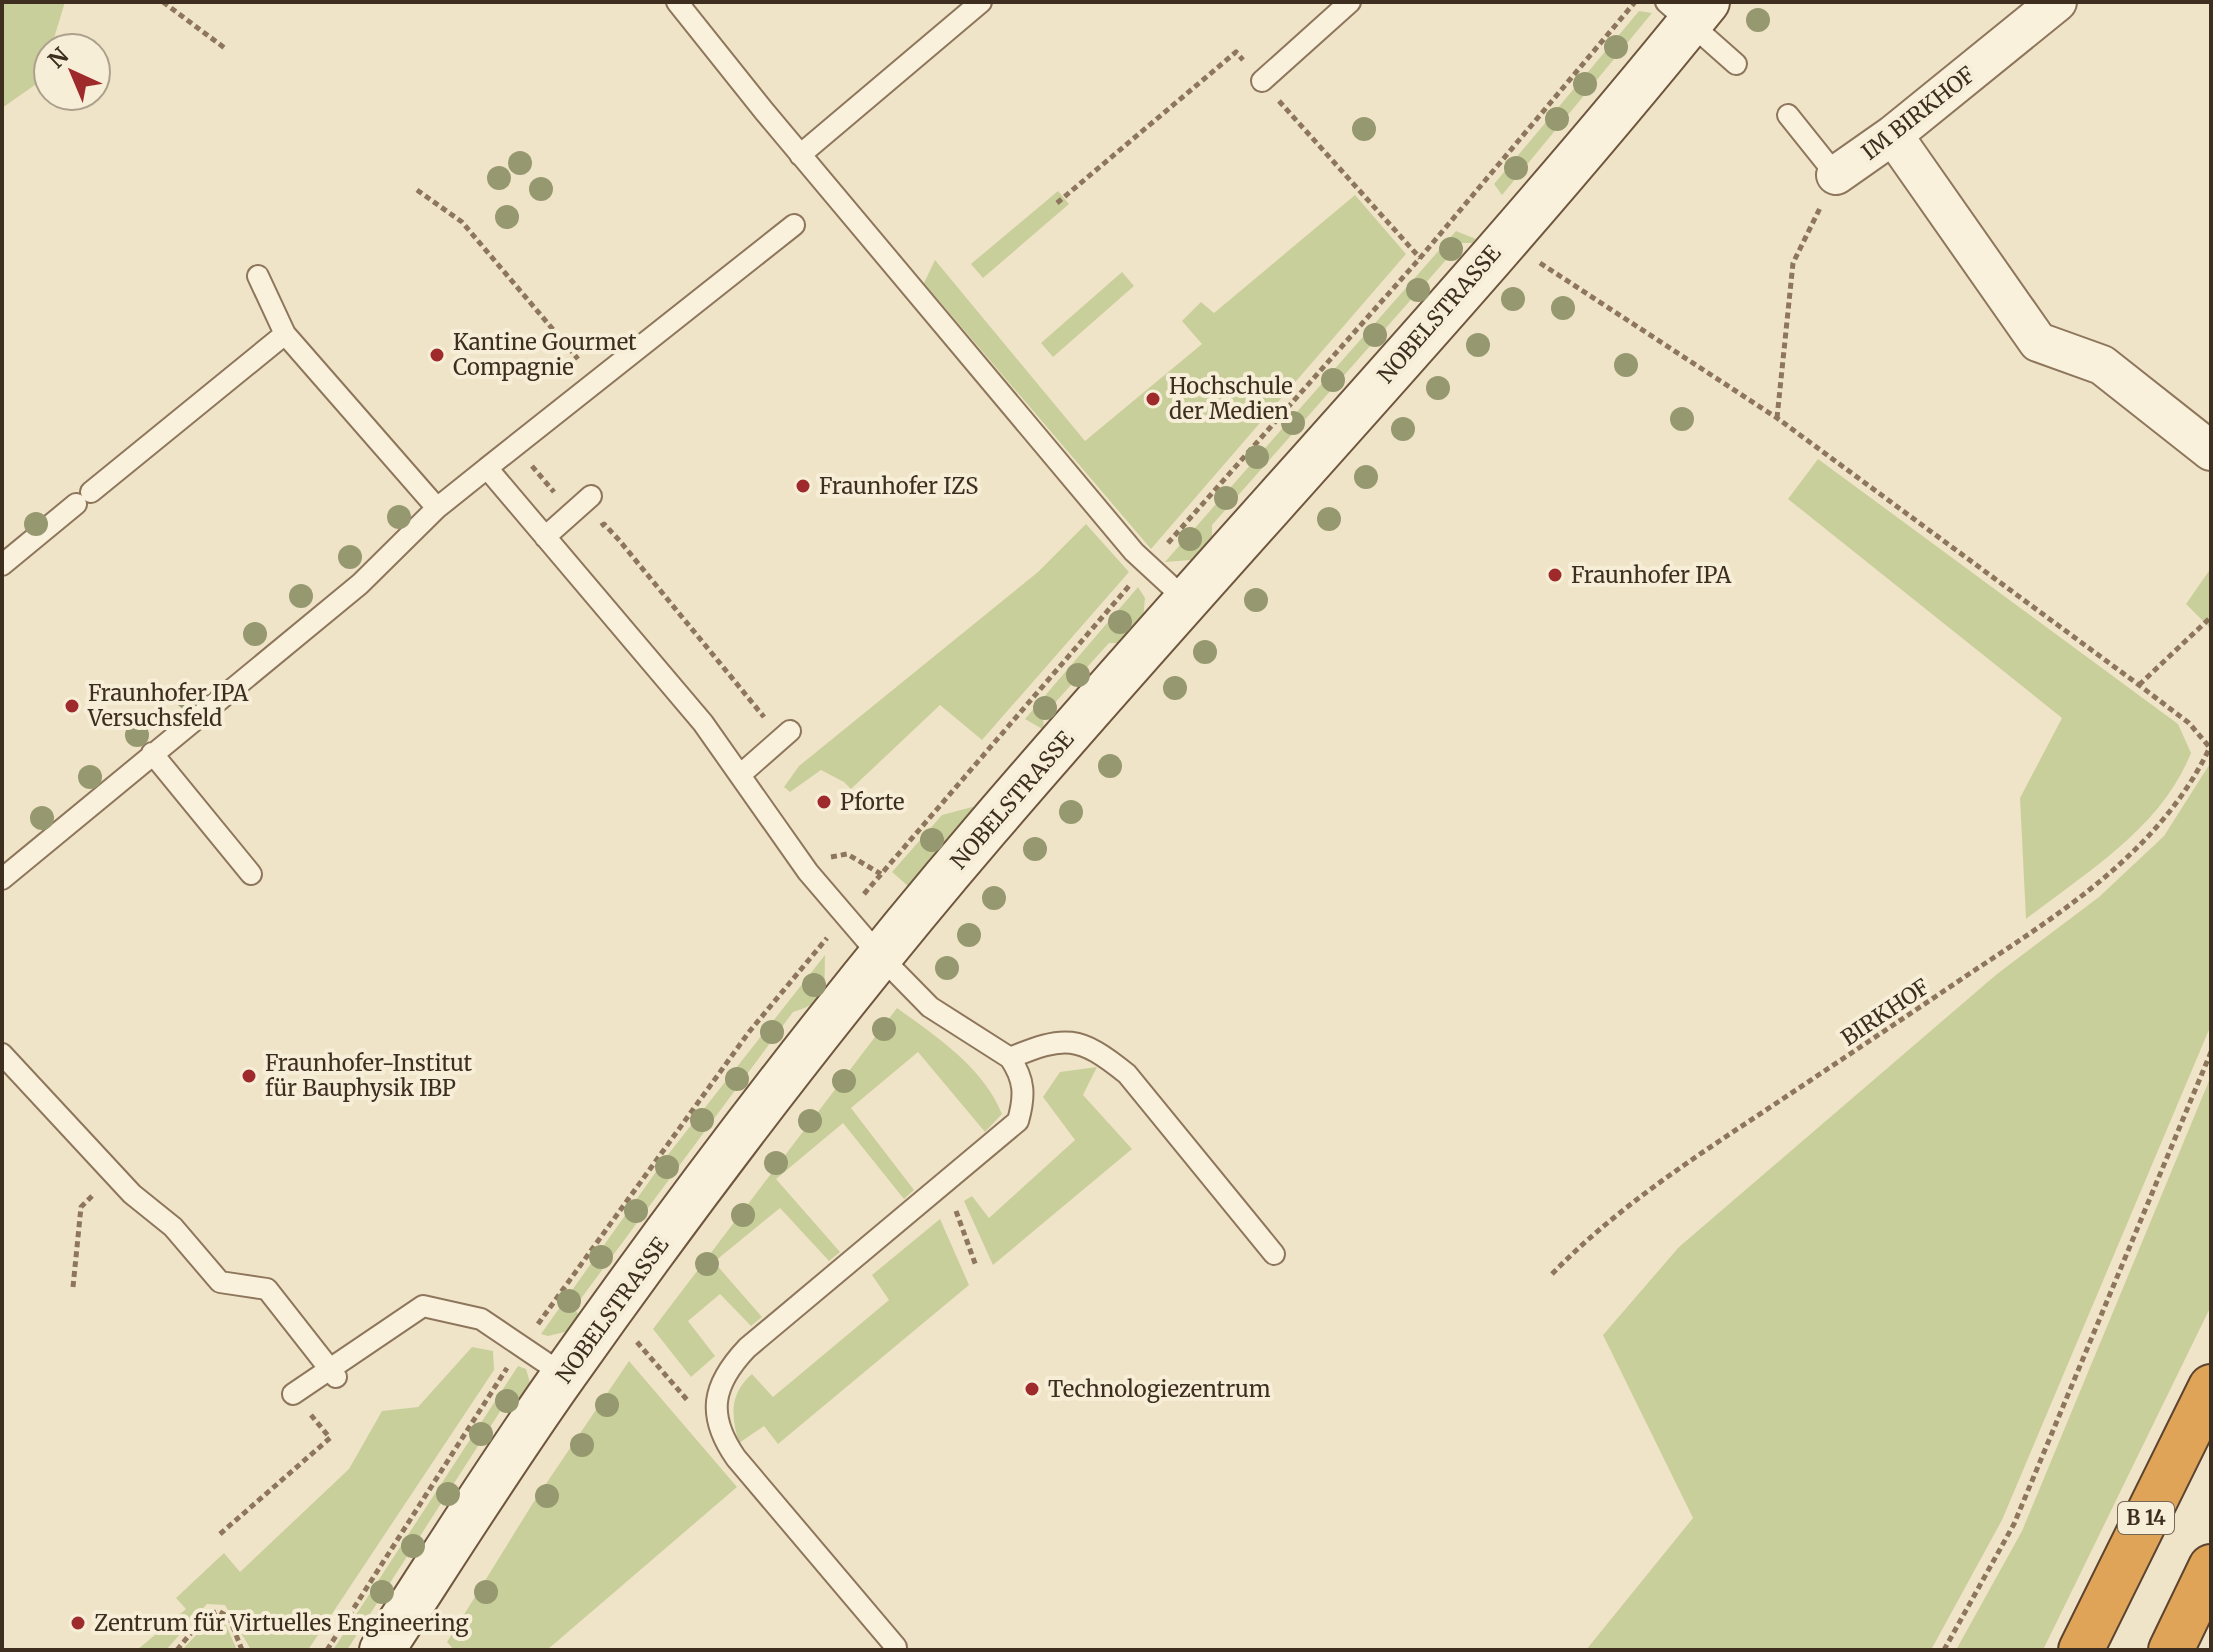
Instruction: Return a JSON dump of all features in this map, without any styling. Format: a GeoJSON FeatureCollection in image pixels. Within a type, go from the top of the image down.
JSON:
{"type":"FeatureCollection","features":[{"type":"Feature","properties":{"kind":"highway","name":"B 14"},"geometry":{"type":"LineString","coordinates":[[2081,1650],[2211,1387]]}},
{"type":"Feature","properties":{"kind":"highway"},"geometry":{"type":"LineString","coordinates":[[2171,1650],[2211,1567]]}},
{"type":"Feature","properties":{"kind":"street","name":"IM BIRKHOF"},"geometry":{"type":"LineString","coordinates":[[1836,175],[1893,135],[2057,2]]}},
{"type":"Feature","properties":{"kind":"street","name":"NOBELSTRASSE"},"geometry":{"type":"LineString","coordinates":[[382,1650],[564,1375],[736,1140],[880,956],[1688,9]]}},
{"type":"Feature","properties":{"kind":"street"},"geometry":{"type":"LineString","coordinates":[[1893,135],[2038,342],[2102,365],[2211,451]]}},
{"type":"Feature","properties":{"kind":"lane"},"geometry":{"type":"LineString","coordinates":[[677,2],[800,155],[1134,552],[1186,600]]}},
{"type":"Feature","properties":{"kind":"lane"},"geometry":{"type":"LineString","coordinates":[[800,155],[981,2]]}},
{"type":"Feature","properties":{"kind":"lane"},"geometry":{"type":"LineString","coordinates":[[1262,81],[1350,2]]}},
{"type":"Feature","properties":{"kind":"lane"},"geometry":{"type":"LineString","coordinates":[[1688,9],[1736,64]]}},
{"type":"Feature","properties":{"kind":"lane"},"geometry":{"type":"LineString","coordinates":[[1788,115],[1836,175]]}},
{"type":"Feature","properties":{"kind":"lane"},"geometry":{"type":"LineString","coordinates":[[2,879],[360,584],[437,508],[514,444],[598,383],[794,225]]}},
{"type":"Feature","properties":{"kind":"lane"},"geometry":{"type":"LineString","coordinates":[[258,276],[285,334],[437,508]]}},
{"type":"Feature","properties":{"kind":"lane"},"geometry":{"type":"LineString","coordinates":[[2,565],[285,334]]}},
{"type":"Feature","properties":{"kind":"lane"},"geometry":{"type":"LineString","coordinates":[[487,468],[703,723],[808,872],[880,956],[930,1007],[1010,1058],[1020,1072],[1025,1096],[1018,1121],[747,1348],[726,1370],[715,1402],[721,1437],[736,1458],[896,1647]]}},
{"type":"Feature","properties":{"kind":"lane"},"geometry":{"type":"LineString","coordinates":[[545,537],[591,496]]}},
{"type":"Feature","properties":{"kind":"lane"},"geometry":{"type":"LineString","coordinates":[[740,775],[790,731]]}},
{"type":"Feature","properties":{"kind":"lane"},"geometry":{"type":"LineString","coordinates":[[152,753],[251,874]]}},
{"type":"Feature","properties":{"kind":"lane"},"geometry":{"type":"LineString","coordinates":[[1010,1058],[1051,1041],[1078,1044],[1103,1055],[1127,1074],[1274,1254]]}},
{"type":"Feature","properties":{"kind":"lane"},"geometry":{"type":"LineString","coordinates":[[2,1054],[113,1173],[173,1227],[220,1282],[267,1289],[332,1372]]}},
{"type":"Feature","properties":{"kind":"lane"},"geometry":{"type":"LineString","coordinates":[[293,1394],[332,1372],[423,1306],[481,1319],[564,1375]]}},
{"type":"Feature","properties":{"kind":"path"},"geometry":{"type":"LineString","coordinates":[[163,2],[226,49]]}},
{"type":"Feature","properties":{"kind":"path"},"geometry":{"type":"LineString","coordinates":[[1057,203],[1236,52],[1420,258]]}},
{"type":"Feature","properties":{"kind":"path"},"geometry":{"type":"LineString","coordinates":[[1777,418],[1793,263],[1836,175]]}},
{"type":"Feature","properties":{"kind":"path"},"geometry":{"type":"LineString","coordinates":[[417,190],[462,222],[598,383]]}},
{"type":"Feature","properties":{"kind":"path"},"geometry":{"type":"LineString","coordinates":[[1535,260],[1777,418],[2189,723],[2210,749]]}},
{"type":"Feature","properties":{"kind":"path"},"geometry":{"type":"LineString","coordinates":[[514,444],[590,531],[604,524],[763,714],[767,751]]}},
{"type":"Feature","properties":{"kind":"path"},"geometry":{"type":"LineString","coordinates":[[2139,685],[2211,617]]}},
{"type":"Feature","properties":{"kind":"path","name":"BIRKHOF"},"geometry":{"type":"LineString","coordinates":[[1552,1274],[1618,1213],[2013,945],[2103,879],[2143,844],[2171,812],[2194,781],[2210,749]]}},
{"type":"Feature","properties":{"kind":"path"},"geometry":{"type":"LineString","coordinates":[[826,855],[847,854],[881,874]]}},
{"type":"Feature","properties":{"kind":"path"},"geometry":{"type":"LineString","coordinates":[[1944,1650],[2014,1524],[2211,1052]]}},
{"type":"Feature","properties":{"kind":"path"},"geometry":{"type":"LineString","coordinates":[[73,1287],[81,1207],[113,1173]]}},
{"type":"Feature","properties":{"kind":"path"},"geometry":{"type":"LineString","coordinates":[[947,1183],[976,1266]]}},
{"type":"Feature","properties":{"kind":"path"},"geometry":{"type":"LineString","coordinates":[[642,1347],[650,1359]]}},
{"type":"Feature","properties":{"kind":"path"},"geometry":{"type":"LineString","coordinates":[[220,1534],[330,1438],[293,1394]]}},
{"type":"Feature","properties":{"kind":"path"},"geometry":{"type":"LineString","coordinates":[[177,1650],[205,1616],[218,1611],[229,1617],[242,1650]]}},
{"type":"Feature","properties":{"kind":"green space"},"geometry":{"type":"Polygon","coordinates":[[[2,2],[65,2],[56,32],[32,32],[32,87],[2,108],[2,2]]]}},
{"type":"Feature","properties":{"kind":"green space"},"geometry":{"type":"Polygon","coordinates":[[[1639,11],[1652,13],[1502,195],[1494,184],[1639,11]]]}},
{"type":"Feature","properties":{"kind":"green space"},"geometry":{"type":"Polygon","coordinates":[[[1058,191],[1069,204],[983,278],[971,264],[1058,191]]]}},
{"type":"Feature","properties":{"kind":"green space"},"geometry":{"type":"Polygon","coordinates":[[[1355,195],[1406,254],[1151,549],[924,283],[935,260],[1085,441],[1202,344],[1182,321],[1201,302],[1214,313],[1355,195]]]}},
{"type":"Feature","properties":{"kind":"green space"},"geometry":{"type":"Polygon","coordinates":[[[1456,231],[1476,239],[1473,243],[1461,243],[1212,525],[1212,544],[1191,560],[1165,562],[1456,231]]]}},
{"type":"Feature","properties":{"kind":"green space"},"geometry":{"type":"Polygon","coordinates":[[[1122,272],[1134,286],[1053,357],[1041,343],[1122,272]]]}},
{"type":"Feature","properties":{"kind":"green space"},"geometry":{"type":"Polygon","coordinates":[[[1818,459],[2178,724],[2191,753],[2178,780],[2161,804],[2142,826],[2098,865],[2026,919],[2020,798],[2062,718],[1788,499],[1818,459]]]}},
{"type":"Feature","properties":{"kind":"green space"},"geometry":{"type":"Polygon","coordinates":[[[1086,524],[1129,572],[982,740],[940,705],[851,789],[821,770],[790,792],[784,787],[799,766],[1038,572],[1086,524]]]}},
{"type":"Feature","properties":{"kind":"green space"},"geometry":{"type":"Polygon","coordinates":[[[2211,568],[2211,629],[2186,604],[2211,568]]]}},
{"type":"Feature","properties":{"kind":"green space"},"geometry":{"type":"Polygon","coordinates":[[[1138,587],[1145,598],[1143,620],[1121,643],[1109,643],[1043,716],[1044,730],[1025,719],[1138,587]]]}},
{"type":"Feature","properties":{"kind":"green space"},"geometry":{"type":"Polygon","coordinates":[[[2211,762],[2211,1025],[2002,1520],[1931,1650],[1586,1650],[1693,1518],[1603,1335],[1679,1247],[1997,974],[2099,897],[2164,836],[2211,762]]]}},
{"type":"Feature","properties":{"kind":"green space"},"geometry":{"type":"Polygon","coordinates":[[[976,806],[908,886],[892,872],[942,815],[976,806]]]}},
{"type":"Feature","properties":{"kind":"green space"},"geometry":{"type":"Polygon","coordinates":[[[825,955],[824,984],[819,998],[793,1012],[574,1308],[579,1315],[569,1331],[548,1336],[541,1334],[670,1152],[825,955]]]}},
{"type":"Feature","properties":{"kind":"green space"},"geometry":{"type":"Polygon","coordinates":[[[897,1008],[971,1067],[994,1097],[1002,1114],[985,1132],[918,1052],[851,1108],[914,1190],[904,1199],[843,1123],[776,1179],[840,1252],[829,1261],[780,1208],[714,1262],[762,1317],[751,1326],[720,1294],[688,1321],[715,1356],[691,1377],[653,1329],[897,1008]]]}},
{"type":"Feature","properties":{"kind":"green space"},"geometry":{"type":"Polygon","coordinates":[[[1097,1067],[1083,1095],[1132,1149],[993,1265],[964,1201],[972,1196],[989,1218],[1075,1140],[1043,1097],[1060,1072],[1097,1067]]]}},
{"type":"Feature","properties":{"kind":"green space"},"geometry":{"type":"Polygon","coordinates":[[[2211,1076],[2211,1306],[2043,1650],[1956,1650],[2022,1531],[2211,1076]]]}},
{"type":"Feature","properties":{"kind":"green space"},"geometry":{"type":"Polygon","coordinates":[[[940,1219],[969,1285],[778,1444],[764,1426],[739,1443],[734,1424],[734,1406],[739,1389],[752,1374],[773,1397],[889,1300],[872,1275],[940,1219]]]}},
{"type":"Feature","properties":{"kind":"green space"},"geometry":{"type":"Polygon","coordinates":[[[472,1347],[493,1351],[494,1370],[308,1650],[251,1650],[225,1605],[207,1604],[166,1650],[137,1650],[186,1609],[176,1598],[224,1553],[240,1572],[349,1469],[382,1411],[418,1407],[472,1347]]]}},
{"type":"Feature","properties":{"kind":"green space"},"geometry":{"type":"Polygon","coordinates":[[[629,1361],[737,1487],[547,1650],[454,1650],[447,1642],[533,1503],[629,1361]]]}},
{"type":"Feature","properties":{"kind":"green space"},"geometry":{"type":"Polygon","coordinates":[[[518,1366],[526,1369],[532,1390],[521,1405],[503,1407],[347,1650],[333,1650],[518,1366]]]}},
{"type":"Feature","properties":{"kind":"green space"},"geometry":{"type":"Polygon","coordinates":[[[214,1616],[226,1625],[237,1650],[182,1650],[214,1616]]]}},
{"type":"Feature","properties":{"kind":"place","name":"Kantine Gourmet Compagnie"},"geometry":{"type":"Point","coordinates":[437,355]}},
{"type":"Feature","properties":{"kind":"place","name":"Hochschule der Medien"},"geometry":{"type":"Point","coordinates":[1153,399]}},
{"type":"Feature","properties":{"kind":"place","name":"Fraunhofer IZS"},"geometry":{"type":"Point","coordinates":[803,486]}},
{"type":"Feature","properties":{"kind":"place","name":"Fraunhofer IPA"},"geometry":{"type":"Point","coordinates":[1555,575]}},
{"type":"Feature","properties":{"kind":"place","name":"Fraunhofer IPA Versuchsfeld"},"geometry":{"type":"Point","coordinates":[72,706]}},
{"type":"Feature","properties":{"kind":"place","name":"Pforte"},"geometry":{"type":"Point","coordinates":[824,802]}},
{"type":"Feature","properties":{"kind":"place","name":"Fraunhofer-Institut für Bauphysik IBP"},"geometry":{"type":"Point","coordinates":[249,1076]}},
{"type":"Feature","properties":{"kind":"place","name":"Technologiezentrum"},"geometry":{"type":"Point","coordinates":[1032,1389]}},
{"type":"Feature","properties":{"kind":"place","name":"Zentrum für Virtuelles Engineering"},"geometry":{"type":"Point","coordinates":[78,1623]}}]}
